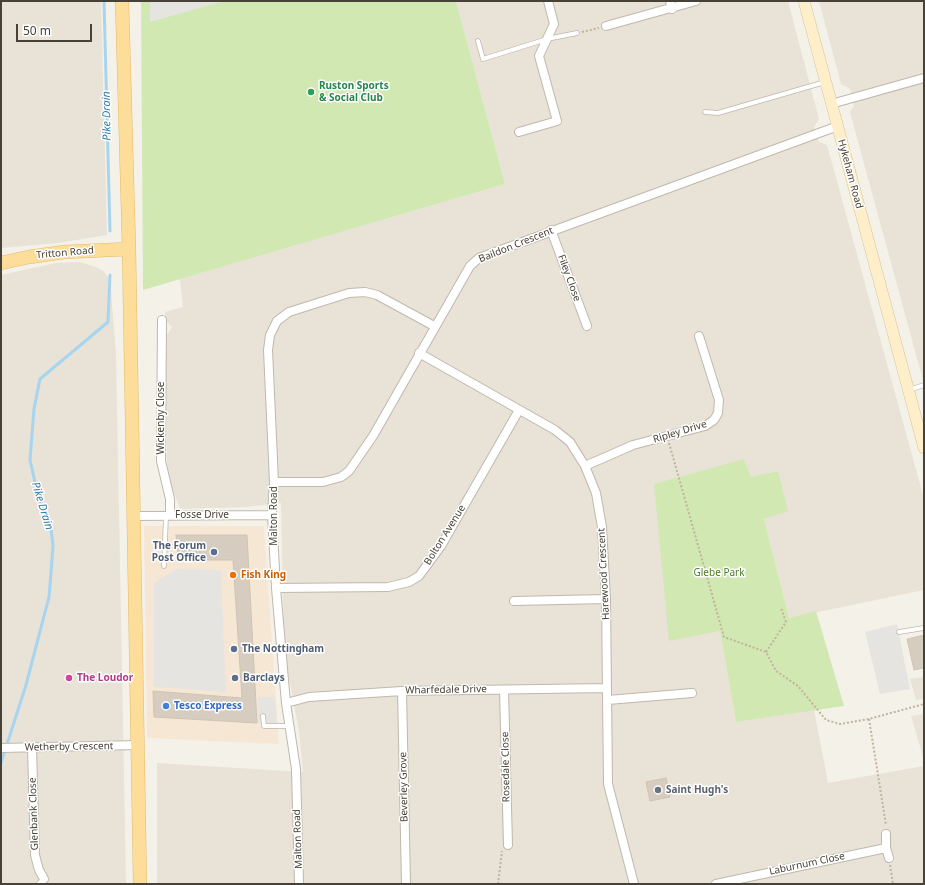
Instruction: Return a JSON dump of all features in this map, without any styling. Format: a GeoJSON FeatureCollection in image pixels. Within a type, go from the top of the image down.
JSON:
{"type":"FeatureCollection","features":[{"type":"Feature","properties":{"kind":"main road"},"geometry":{"type":"LineString","coordinates":[[122,1],[129,249],[140,884]]}},
{"type":"Feature","properties":{"kind":"main road","name":"Tritton Road"},"geometry":{"type":"LineString","coordinates":[[1,263],[28,257],[64,252],[129,249]]}},
{"type":"Feature","properties":{"kind":"street"},"geometry":{"type":"LineString","coordinates":[[519,132],[557,120],[539,56],[554,24],[548,1]]}},
{"type":"Feature","properties":{"kind":"street"},"geometry":{"type":"LineString","coordinates":[[606,26],[671,5],[696,1]]}},
{"type":"Feature","properties":{"kind":"street","name":"Hykeham Road"},"geometry":{"type":"LineString","coordinates":[[804,1],[924,448]]}},
{"type":"Feature","properties":{"kind":"street"},"geometry":{"type":"LineString","coordinates":[[832,104],[924,78]]}},
{"type":"Feature","properties":{"kind":"street","name":"Baildon Crescent"},"geometry":{"type":"LineString","coordinates":[[274,482],[323,482],[341,477],[350,471],[373,436],[434,326],[470,266],[479,258],[551,230],[838,126]]}},
{"type":"Feature","properties":{"kind":"street","name":"Filey Close"},"geometry":{"type":"LineString","coordinates":[[551,230],[586,326]]}},
{"type":"Feature","properties":{"kind":"street","name":"Malton Road"},"geometry":{"type":"LineString","coordinates":[[300,884],[296,769],[286,702],[276,588],[272,515],[274,482],[268,350],[270,335],[277,321],[289,312],[312,303],[349,293],[365,292],[377,295],[434,326]]}},
{"type":"Feature","properties":{"kind":"street","name":"Wickenby Close"},"geometry":{"type":"LineString","coordinates":[[162,320],[161,461],[170,499],[168,515]]}},
{"type":"Feature","properties":{"kind":"street","name":"Ripley Drive"},"geometry":{"type":"LineString","coordinates":[[585,466],[633,445],[705,426],[714,420],[718,413],[719,400],[699,336]]}},
{"type":"Feature","properties":{"kind":"street","name":"Harewood Crescent"},"geometry":{"type":"LineString","coordinates":[[419,353],[555,430],[570,442],[585,466],[596,493],[602,527],[606,599],[608,784],[634,884]]}},
{"type":"Feature","properties":{"kind":"street","name":"Bolton Avenue"},"geometry":{"type":"LineString","coordinates":[[276,588],[388,586],[409,582],[419,576],[440,546],[519,410]]}},
{"type":"Feature","properties":{"kind":"street","name":"Fosse Drive"},"geometry":{"type":"LineString","coordinates":[[133,516],[272,515]]}},
{"type":"Feature","properties":{"kind":"street"},"geometry":{"type":"LineString","coordinates":[[514,601],[606,599]]}},
{"type":"Feature","properties":{"kind":"street","name":"Wharfedale Drive"},"geometry":{"type":"LineString","coordinates":[[286,702],[309,697],[402,691],[608,688]]}},
{"type":"Feature","properties":{"kind":"street","name":"Rosedale Close"},"geometry":{"type":"LineString","coordinates":[[504,690],[508,845]]}},
{"type":"Feature","properties":{"kind":"street","name":"Beverley Grove"},"geometry":{"type":"LineString","coordinates":[[402,691],[406,884]]}},
{"type":"Feature","properties":{"kind":"street"},"geometry":{"type":"LineString","coordinates":[[608,700],[692,693]]}},
{"type":"Feature","properties":{"kind":"street","name":"Wetherby Crescent"},"geometry":{"type":"LineString","coordinates":[[1,748],[138,745]]}},
{"type":"Feature","properties":{"kind":"street","name":"Glenbank Close"},"geometry":{"type":"LineString","coordinates":[[32,748],[35,855],[41,881]]}},
{"type":"Feature","properties":{"kind":"street"},"geometry":{"type":"LineString","coordinates":[[886,834],[886,848],[889,858]]}},
{"type":"Feature","properties":{"kind":"street","name":"Laburnum Close"},"geometry":{"type":"LineString","coordinates":[[716,884],[886,848]]}},
{"type":"Feature","properties":{"kind":"lane"},"geometry":{"type":"LineString","coordinates":[[478,41],[483,59],[547,39],[577,33]]}},
{"type":"Feature","properties":{"kind":"lane"},"geometry":{"type":"LineString","coordinates":[[705,112],[718,113],[826,82]]}},
{"type":"Feature","properties":{"kind":"lane"},"geometry":{"type":"LineString","coordinates":[[908,390],[924,385]]}},
{"type":"Feature","properties":{"kind":"lane"},"geometry":{"type":"LineString","coordinates":[[164,566],[168,515]]}},
{"type":"Feature","properties":{"kind":"lane"},"geometry":{"type":"LineString","coordinates":[[899,632],[924,628]]}},
{"type":"Feature","properties":{"kind":"lane"},"geometry":{"type":"LineString","coordinates":[[263,716],[264,726],[289,726]]}},
{"type":"Feature","properties":{"kind":"path"},"geometry":{"type":"LineString","coordinates":[[577,33],[606,26]]}},
{"type":"Feature","properties":{"kind":"path"},"geometry":{"type":"LineString","coordinates":[[667,437],[724,637],[766,652],[776,671],[798,686],[826,720],[840,724],[869,719],[924,704]]}},
{"type":"Feature","properties":{"kind":"path"},"geometry":{"type":"LineString","coordinates":[[766,652],[786,622],[781,608]]}},
{"type":"Feature","properties":{"kind":"path"},"geometry":{"type":"LineString","coordinates":[[869,719],[886,834]]}},
{"type":"Feature","properties":{"kind":"path"},"geometry":{"type":"LineString","coordinates":[[498,884],[502,850],[508,845]]}},
{"type":"Feature","properties":{"kind":"path"},"geometry":{"type":"LineString","coordinates":[[889,858],[893,884]]}},
{"type":"Feature","properties":{"kind":"shaded area"},"geometry":{"type":"Polygon","coordinates":[[[1,1],[101,1],[107,235],[58,243],[1,248],[1,1]]]}},
{"type":"Feature","properties":{"kind":"shaded area"},"geometry":{"type":"Polygon","coordinates":[[[150,1],[224,1],[150,22],[150,1]]]}},
{"type":"Feature","properties":{"kind":"shaded area"},"geometry":{"type":"Polygon","coordinates":[[[456,1],[788,1],[819,119],[814,127],[819,142],[827,145],[924,499],[924,590],[789,618],[764,519],[777,471],[751,478],[744,459],[669,640],[720,631],[736,722],[814,710],[828,783],[924,766],[924,884],[157,884],[157,763],[303,772],[299,731],[284,650],[281,503],[246,507],[180,509],[170,482],[167,462],[165,338],[172,327],[165,320],[165,312],[183,307],[180,279],[505,184],[456,1]]]}},
{"type":"Feature","properties":{"kind":"shaded area"},"geometry":{"type":"Polygon","coordinates":[[[819,1],[924,1],[924,384],[850,112],[854,106],[850,89],[841,84],[819,1]]]}},
{"type":"Feature","properties":{"kind":"shaded area"},"geometry":{"type":"Polygon","coordinates":[[[80,262],[96,267],[103,271],[110,279],[116,355],[126,884],[1,884],[1,275],[56,263],[80,262]]]}},
{"type":"Feature","properties":{"kind":"shaded area"},"geometry":{"type":"Polygon","coordinates":[[[144,526],[264,526],[279,744],[147,738],[144,526]]]}},
{"type":"Feature","properties":{"kind":"shaded area"},"geometry":{"type":"Polygon","coordinates":[[[176,569],[221,570],[226,692],[154,687],[154,583],[176,569]]]}},
{"type":"Feature","properties":{"kind":"shaded area"},"geometry":{"type":"Polygon","coordinates":[[[897,624],[910,689],[880,694],[865,632],[897,624]]]}},
{"type":"Feature","properties":{"kind":"shaded area"},"geometry":{"type":"Polygon","coordinates":[[[924,677],[924,699],[916,700],[910,679],[924,677]]]}},
{"type":"Feature","properties":{"kind":"shaded area"},"geometry":{"type":"Polygon","coordinates":[[[258,697],[275,697],[277,723],[258,723],[258,697]]]}},
{"type":"Feature","properties":{"kind":"shaded area"},"geometry":{"type":"Polygon","coordinates":[[[924,714],[924,760],[911,716],[924,714]]]}},
{"type":"Feature","properties":{"kind":"green space","name":"Ruston Sports & Social Club"},"geometry":{"type":"Polygon","coordinates":[[[141,1],[456,1],[505,184],[143,290],[141,1]]]}},
{"type":"Feature","properties":{"kind":"green space","name":"Glebe Park"},"geometry":{"type":"Polygon","coordinates":[[[744,459],[751,477],[778,471],[788,511],[764,519],[789,618],[816,611],[844,706],[736,722],[720,631],[669,641],[654,484],[744,459]]]}},
{"type":"Feature","properties":{"kind":"building"},"geometry":{"type":"Polygon","coordinates":[[[176,535],[247,535],[257,723],[154,717],[153,691],[242,698],[233,560],[178,560],[176,535]]]}},
{"type":"Feature","properties":{"kind":"building"},"geometry":{"type":"Polygon","coordinates":[[[924,635],[924,668],[914,670],[907,639],[924,635]]]}},
{"type":"Feature","properties":{"kind":"building","name":"Saint Hugh's"},"geometry":{"type":"Polygon","coordinates":[[[666,778],[670,797],[650,801],[646,782],[666,778]]]}},
{"type":"Feature","properties":{"kind":"waterway","name":"Pike Drain"},"geometry":{"type":"LineString","coordinates":[[104,1],[110,231]]}},
{"type":"Feature","properties":{"kind":"waterway","name":"Pike Drain"},"geometry":{"type":"LineString","coordinates":[[1,763],[26,685],[49,597],[53,546],[51,529],[38,496],[30,460],[34,409],[40,379],[108,322],[110,275]]}},
{"type":"Feature","properties":{"kind":"place","name":"Ruston Sports & Social Club"},"geometry":{"type":"Point","coordinates":[311,92]}},
{"type":"Feature","properties":{"kind":"place","name":"The Forum Post Office"},"geometry":{"type":"Point","coordinates":[214,552]}},
{"type":"Feature","properties":{"kind":"place","name":"Fish King"},"geometry":{"type":"Point","coordinates":[233,575]}},
{"type":"Feature","properties":{"kind":"place","name":"The Nottingham"},"geometry":{"type":"Point","coordinates":[234,649]}},
{"type":"Feature","properties":{"kind":"place","name":"The Loudor"},"geometry":{"type":"Point","coordinates":[69,678]}},
{"type":"Feature","properties":{"kind":"place","name":"Barclays"},"geometry":{"type":"Point","coordinates":[235,678]}},
{"type":"Feature","properties":{"kind":"place","name":"Tesco Express"},"geometry":{"type":"Point","coordinates":[166,706]}},
{"type":"Feature","properties":{"kind":"place","name":"Saint Hugh's"},"geometry":{"type":"Point","coordinates":[658,790]}}]}
